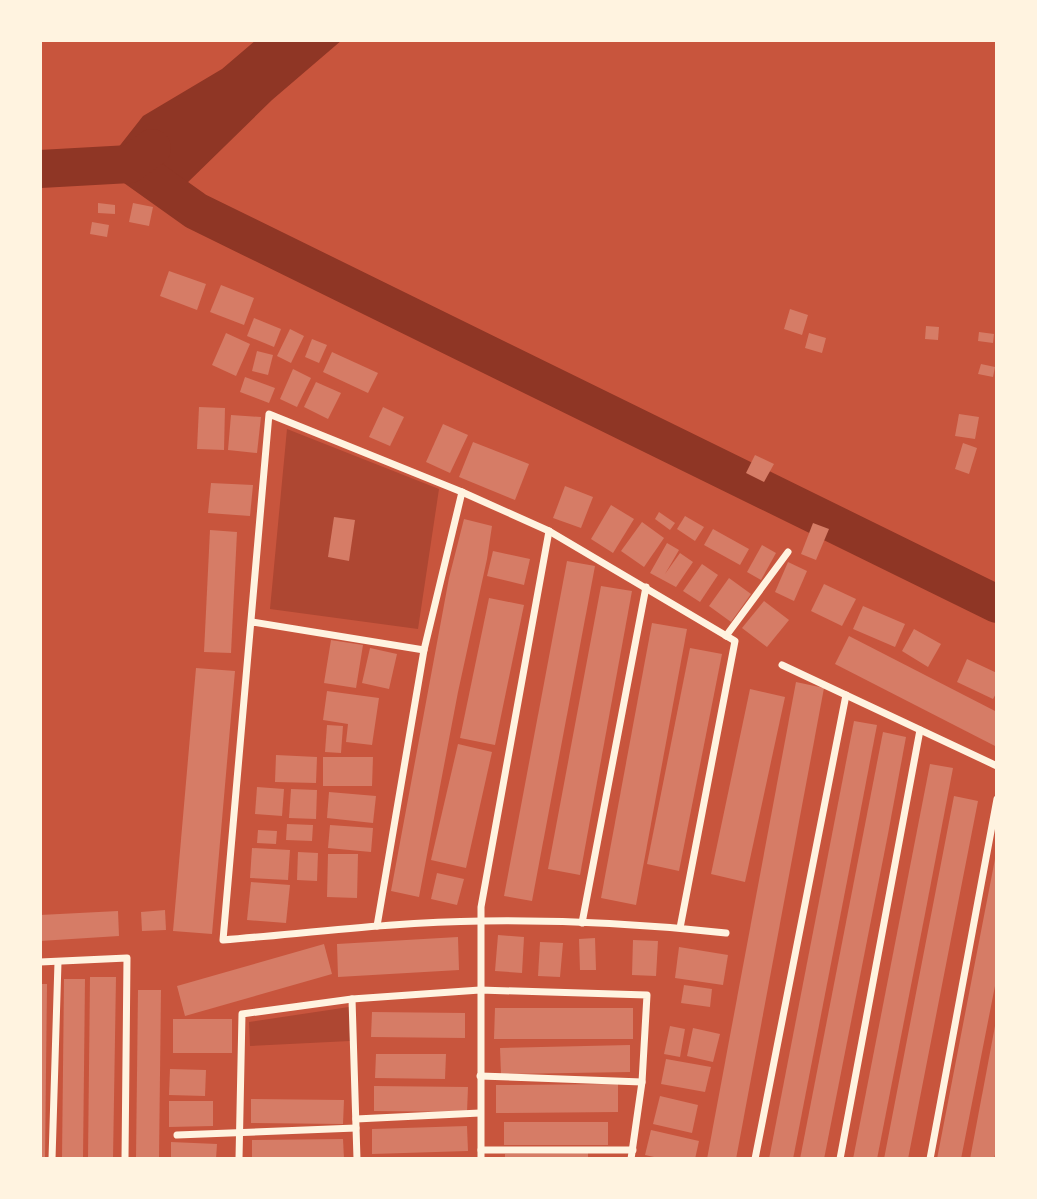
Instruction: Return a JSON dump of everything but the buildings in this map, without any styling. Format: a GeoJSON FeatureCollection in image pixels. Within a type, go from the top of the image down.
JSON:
{"type":"FeatureCollection","features":[{"type":"Feature","properties":{"kind":"street"},"geometry":{"type":"LineString","coordinates":[[680,928],[735,641],[549,531],[463,492],[269,414],[223,940],[377,926],[481,921],[582,923],[726,933]]}},
{"type":"Feature","properties":{"kind":"street"},"geometry":{"type":"LineString","coordinates":[[377,926],[424,650],[463,492]]}},
{"type":"Feature","properties":{"kind":"street"},"geometry":{"type":"LineString","coordinates":[[239,1159],[242,1014],[352,999],[480,990],[647,995],[642,1082],[632,1155],[481,1154],[480,990],[481,907],[549,531]]}},
{"type":"Feature","properties":{"kind":"street"},"geometry":{"type":"LineString","coordinates":[[726,636],[788,552]]}},
{"type":"Feature","properties":{"kind":"street"},"geometry":{"type":"LineString","coordinates":[[582,923],[646,587]]}},
{"type":"Feature","properties":{"kind":"street"},"geometry":{"type":"LineString","coordinates":[[252,622],[424,650]]}},
{"type":"Feature","properties":{"kind":"street"},"geometry":{"type":"LineString","coordinates":[[782,665],[997,766]]}},
{"type":"Feature","properties":{"kind":"street"},"geometry":{"type":"LineString","coordinates":[[755,1159],[846,695]]}},
{"type":"Feature","properties":{"kind":"street"},"geometry":{"type":"LineString","coordinates":[[840,1159],[920,730]]}},
{"type":"Feature","properties":{"kind":"street"},"geometry":{"type":"LineString","coordinates":[[930,1159],[997,799]]}},
{"type":"Feature","properties":{"kind":"street"},"geometry":{"type":"LineString","coordinates":[[40,962],[127,958],[125,1159]]}},
{"type":"Feature","properties":{"kind":"street"},"geometry":{"type":"LineString","coordinates":[[52,1159],[58,962]]}},
{"type":"Feature","properties":{"kind":"street"},"geometry":{"type":"LineString","coordinates":[[352,999],[357,1159]]}},
{"type":"Feature","properties":{"kind":"street"},"geometry":{"type":"LineString","coordinates":[[480,1076],[642,1082]]}},
{"type":"Feature","properties":{"kind":"street"},"geometry":{"type":"LineString","coordinates":[[356,1119],[480,1113]]}},
{"type":"Feature","properties":{"kind":"street"},"geometry":{"type":"LineString","coordinates":[[177,1135],[356,1128]]}},
{"type":"Feature","properties":{"kind":"shaded area"},"geometry":{"type":"Polygon","coordinates":[[[256,40],[342,40],[272,100],[182,188],[114,153],[143,116],[222,69],[256,40]]]}},
{"type":"Feature","properties":{"kind":"shaded area"},"geometry":{"type":"Polygon","coordinates":[[[287,429],[439,489],[418,629],[270,609],[287,429]]]}},
{"type":"Feature","properties":{"kind":"shaded area"},"geometry":{"type":"Polygon","coordinates":[[[349,1007],[350,1041],[250,1046],[249,1022],[349,1007]]]}},
{"type":"Feature","properties":{"kind":"waterway"},"geometry":{"type":"LineString","coordinates":[[40,169],[130,164],[152,148]]}},
{"type":"Feature","properties":{"kind":"waterway"},"geometry":{"type":"LineString","coordinates":[[130,164],[196,211],[997,604]]}}]}
